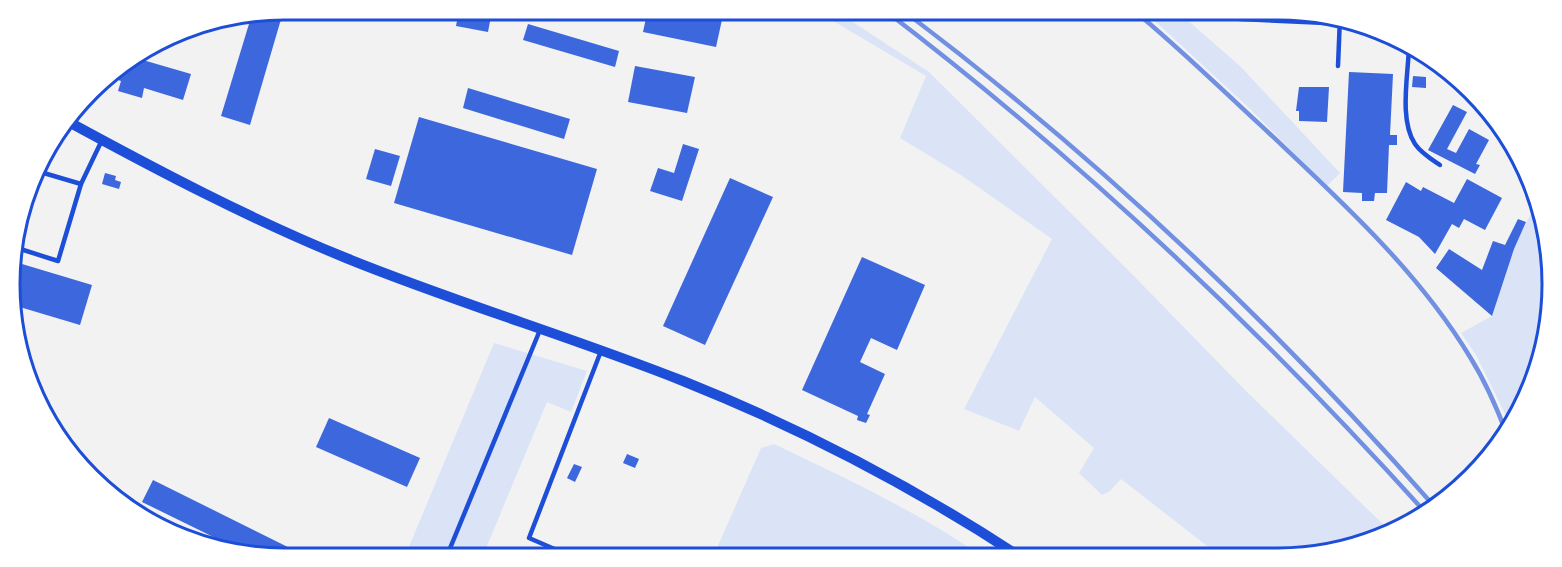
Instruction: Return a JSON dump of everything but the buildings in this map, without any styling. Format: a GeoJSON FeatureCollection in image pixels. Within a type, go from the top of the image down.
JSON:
{"type":"FeatureCollection","features":[{"type":"Feature","properties":{"kind":"street"},"geometry":{"type":"LineString","coordinates":[[73,124],[239,209],[344,257],[441,295],[683,381],[791,430],[930,501],[1006,548]]}},
{"type":"Feature","properties":{"kind":"lane"},"geometry":{"type":"LineString","coordinates":[[1262,20],[1316,23]]}},
{"type":"Feature","properties":{"kind":"lane"},"geometry":{"type":"LineString","coordinates":[[1338,66],[1339,27]]}},
{"type":"Feature","properties":{"kind":"lane"},"geometry":{"type":"LineString","coordinates":[[1408,54],[1406,119],[1415,143],[1421,151],[1440,165]]}},
{"type":"Feature","properties":{"kind":"lane"},"geometry":{"type":"LineString","coordinates":[[22,250],[57,261],[81,184],[102,140]]}},
{"type":"Feature","properties":{"kind":"lane"},"geometry":{"type":"LineString","coordinates":[[44,173],[81,184]]}},
{"type":"Feature","properties":{"kind":"lane"},"geometry":{"type":"LineString","coordinates":[[450,548],[540,330]]}},
{"type":"Feature","properties":{"kind":"lane"},"geometry":{"type":"LineString","coordinates":[[552,548],[529,538],[602,351]]}},
{"type":"Feature","properties":{"kind":"shaded area"},"geometry":{"type":"Polygon","coordinates":[[[832,20],[850,20],[929,72],[1247,392],[1384,525],[1347,539],[1313,545],[1278,548],[1210,548],[1121,479],[1110,491],[1102,495],[1079,473],[1094,448],[1035,397],[1019,431],[964,409],[1052,239],[961,175],[900,138],[926,76],[832,20]]]}},
{"type":"Feature","properties":{"kind":"shaded area"},"geometry":{"type":"Polygon","coordinates":[[[1154,20],[1188,20],[1241,67],[1340,173],[1327,186],[1248,107],[1154,20]]]}},
{"type":"Feature","properties":{"kind":"shaded area"},"geometry":{"type":"Polygon","coordinates":[[[1533,211],[1542,266],[1542,301],[1534,352],[1522,385],[1506,417],[1476,355],[1461,333],[1492,316],[1505,273],[1533,211]]]}},
{"type":"Feature","properties":{"kind":"shaded area"},"geometry":{"type":"Polygon","coordinates":[[[494,343],[587,371],[571,412],[547,402],[486,548],[408,548],[494,343]]]}},
{"type":"Feature","properties":{"kind":"shaded area"},"geometry":{"type":"Polygon","coordinates":[[[774,444],[906,510],[969,548],[717,548],[761,448],[774,444]]]}},
{"type":"Feature","properties":{"kind":"railway"},"geometry":{"type":"LineString","coordinates":[[897,20],[1027,125],[1166,248],[1298,377],[1420,506]]}},
{"type":"Feature","properties":{"kind":"railway"},"geometry":{"type":"LineString","coordinates":[[915,20],[1044,123],[1180,244],[1310,372],[1429,500]]}},
{"type":"Feature","properties":{"kind":"railway"},"geometry":{"type":"LineString","coordinates":[[1145,20],[1297,160],[1378,239],[1403,267],[1427,295],[1470,357],[1502,424]]}}]}
